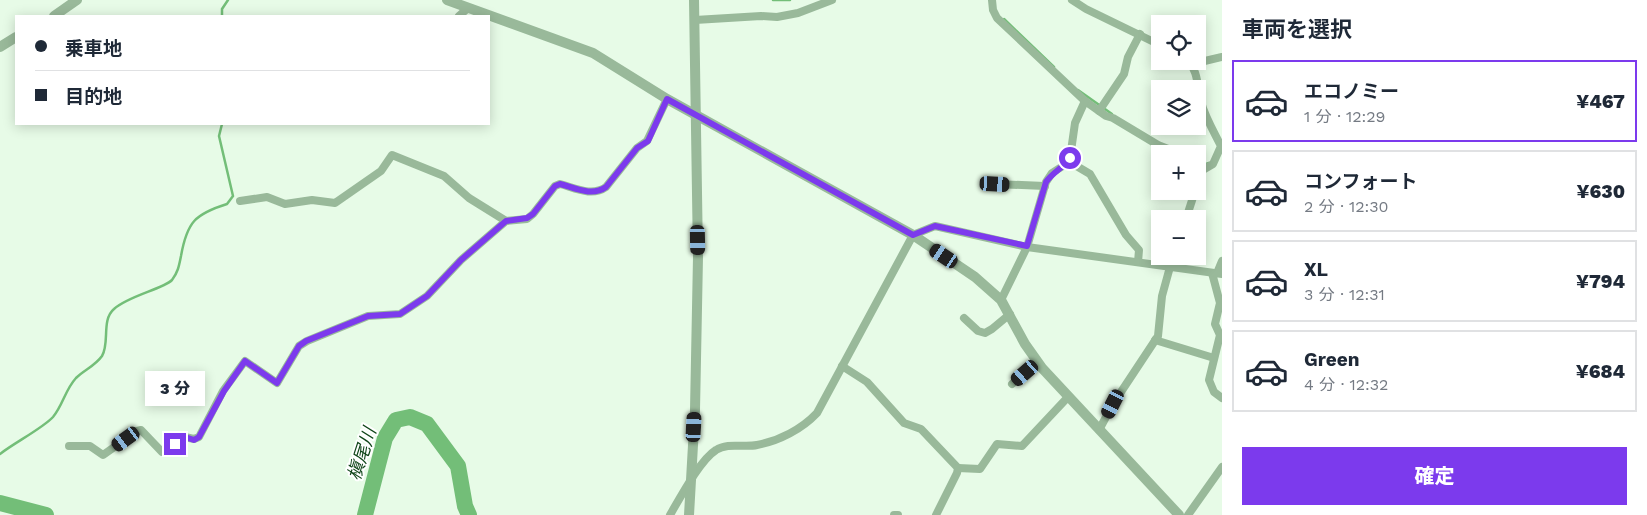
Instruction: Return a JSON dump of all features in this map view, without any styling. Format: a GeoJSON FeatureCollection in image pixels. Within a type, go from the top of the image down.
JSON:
{"type":"FeatureCollection","features":[{"type":"Feature","properties":{"kind":"street"},"geometry":{"type":"LineString","coordinates":[[55,15],[77,0]]}},
{"type":"Feature","properties":{"kind":"street"},"geometry":{"type":"LineString","coordinates":[[447,0],[487,15]]}},
{"type":"Feature","properties":{"kind":"street"},"geometry":{"type":"LineString","coordinates":[[688,515],[695,410],[698,257],[694,0]]}},
{"type":"Feature","properties":{"kind":"street"},"geometry":{"type":"LineString","coordinates":[[695,20],[761,16],[777,17],[798,13],[832,0]]}},
{"type":"Feature","properties":{"kind":"street"},"geometry":{"type":"LineString","coordinates":[[992,0],[993,10],[997,18],[1085,101],[1158,145]]}},
{"type":"Feature","properties":{"kind":"street"},"geometry":{"type":"LineString","coordinates":[[1072,0],[1086,9],[1151,40]]}},
{"type":"Feature","properties":{"kind":"street"},"geometry":{"type":"LineString","coordinates":[[460,15],[468,8]]}},
{"type":"Feature","properties":{"kind":"street"},"geometry":{"type":"LineString","coordinates":[[490,16],[593,53],[667,99],[913,235],[975,277],[1001,300],[1025,344],[1038,362],[1068,397],[1179,515]]}},
{"type":"Feature","properties":{"kind":"street"},"geometry":{"type":"LineString","coordinates":[[1099,111],[1124,74],[1128,57],[1140,34]]}},
{"type":"Feature","properties":{"kind":"street"},"geometry":{"type":"LineString","coordinates":[[0,46],[15,37]]}},
{"type":"Feature","properties":{"kind":"street"},"geometry":{"type":"LineString","coordinates":[[1206,60],[1222,57]]}},
{"type":"Feature","properties":{"kind":"street"},"geometry":{"type":"LineString","coordinates":[[1194,70],[1201,102],[1221,146],[1218,162],[1207,166]]}},
{"type":"Feature","properties":{"kind":"street"},"geometry":{"type":"LineString","coordinates":[[69,446],[90,446],[103,455],[141,430],[162,452],[185,437],[194,440],[199,437],[224,391],[245,361],[277,383],[299,346],[306,341],[368,316],[400,314],[427,296],[461,260],[506,221],[527,218],[555,186],[560,184],[594,193],[606,187],[637,148],[648,141],[667,99]]}},
{"type":"Feature","properties":{"kind":"street"},"geometry":{"type":"LineString","coordinates":[[1001,300],[1027,246],[1045,186],[1052,173],[1068,161],[1075,123],[1085,101]]}},
{"type":"Feature","properties":{"kind":"street"},"geometry":{"type":"LineString","coordinates":[[240,201],[267,197],[285,204],[312,200],[335,203],[381,171],[392,155],[444,176],[469,198],[506,221]]}},
{"type":"Feature","properties":{"kind":"street"},"geometry":{"type":"LineString","coordinates":[[1068,161],[1090,174],[1126,235],[1139,250],[1138,262]]}},
{"type":"Feature","properties":{"kind":"street"},"geometry":{"type":"LineString","coordinates":[[995,184],[1045,186]]}},
{"type":"Feature","properties":{"kind":"street"},"geometry":{"type":"LineString","coordinates":[[670,515],[707,456],[718,449],[728,446],[756,446],[806,425],[817,414],[913,235],[935,226],[1027,246],[1217,273]]}},
{"type":"Feature","properties":{"kind":"street"},"geometry":{"type":"LineString","coordinates":[[1222,261],[1217,273],[1220,303],[1215,324],[1220,335],[1209,380],[1210,387],[1222,398]]}},
{"type":"Feature","properties":{"kind":"street"},"geometry":{"type":"LineString","coordinates":[[1099,430],[1113,404],[1158,336],[1162,296],[1170,266]]}},
{"type":"Feature","properties":{"kind":"street"},"geometry":{"type":"LineString","coordinates":[[964,318],[978,331],[984,333],[992,330],[1010,314]]}},
{"type":"Feature","properties":{"kind":"street"},"geometry":{"type":"LineString","coordinates":[[1156,340],[1214,358]]}},
{"type":"Feature","properties":{"kind":"street"},"geometry":{"type":"LineString","coordinates":[[1012,384],[1038,362]]}},
{"type":"Feature","properties":{"kind":"street"},"geometry":{"type":"LineString","coordinates":[[842,366],[866,382],[904,422],[921,429],[958,468],[980,469],[997,444],[1022,446],[1068,397]]}},
{"type":"Feature","properties":{"kind":"street"},"geometry":{"type":"LineString","coordinates":[[1188,515],[1222,467]]}},
{"type":"Feature","properties":{"kind":"street"},"geometry":{"type":"LineString","coordinates":[[936,515],[957,474],[958,468]]}},
{"type":"Feature","properties":{"kind":"waterway"},"geometry":{"type":"LineString","coordinates":[[222,15],[222,9],[228,0]]}},
{"type":"Feature","properties":{"kind":"waterway"},"geometry":{"type":"LineString","coordinates":[[773,0],[790,0]]}},
{"type":"Feature","properties":{"kind":"waterway"},"geometry":{"type":"LineString","coordinates":[[1004,19],[1054,67]]}},
{"type":"Feature","properties":{"kind":"waterway"},"geometry":{"type":"LineString","coordinates":[[1078,90],[1112,114]]}},
{"type":"Feature","properties":{"kind":"waterway"},"geometry":{"type":"LineString","coordinates":[[0,454],[53,417],[76,378],[102,356],[108,319],[114,309],[120,304],[172,280],[178,269],[186,235],[194,221],[207,212],[227,204],[233,196],[219,136],[222,125]]}},
{"type":"Feature","properties":{"kind":"waterway","name":"槇尾川"},"geometry":{"type":"LineString","coordinates":[[365,515],[385,438],[396,420],[410,417],[427,424],[458,466],[465,506],[469,515]]}},
{"type":"Feature","properties":{"kind":"waterway","name":"槇尾川"},"geometry":{"type":"LineString","coordinates":[[0,503],[46,515]]}},
{"type":"Feature","properties":{"kind":"route"},"geometry":{"type":"LineString","coordinates":[[175,444],[185,437],[194,440],[199,437],[224,391],[245,361],[277,383],[299,346],[306,341],[368,316],[400,314],[427,296],[461,260],[506,221],[527,218],[533,214],[555,186],[560,184],[594,193],[606,187],[637,148],[648,141],[667,99],[913,235],[935,226],[1027,246],[1046,182],[1052,173],[1066,164],[1070,158]]}}]}
